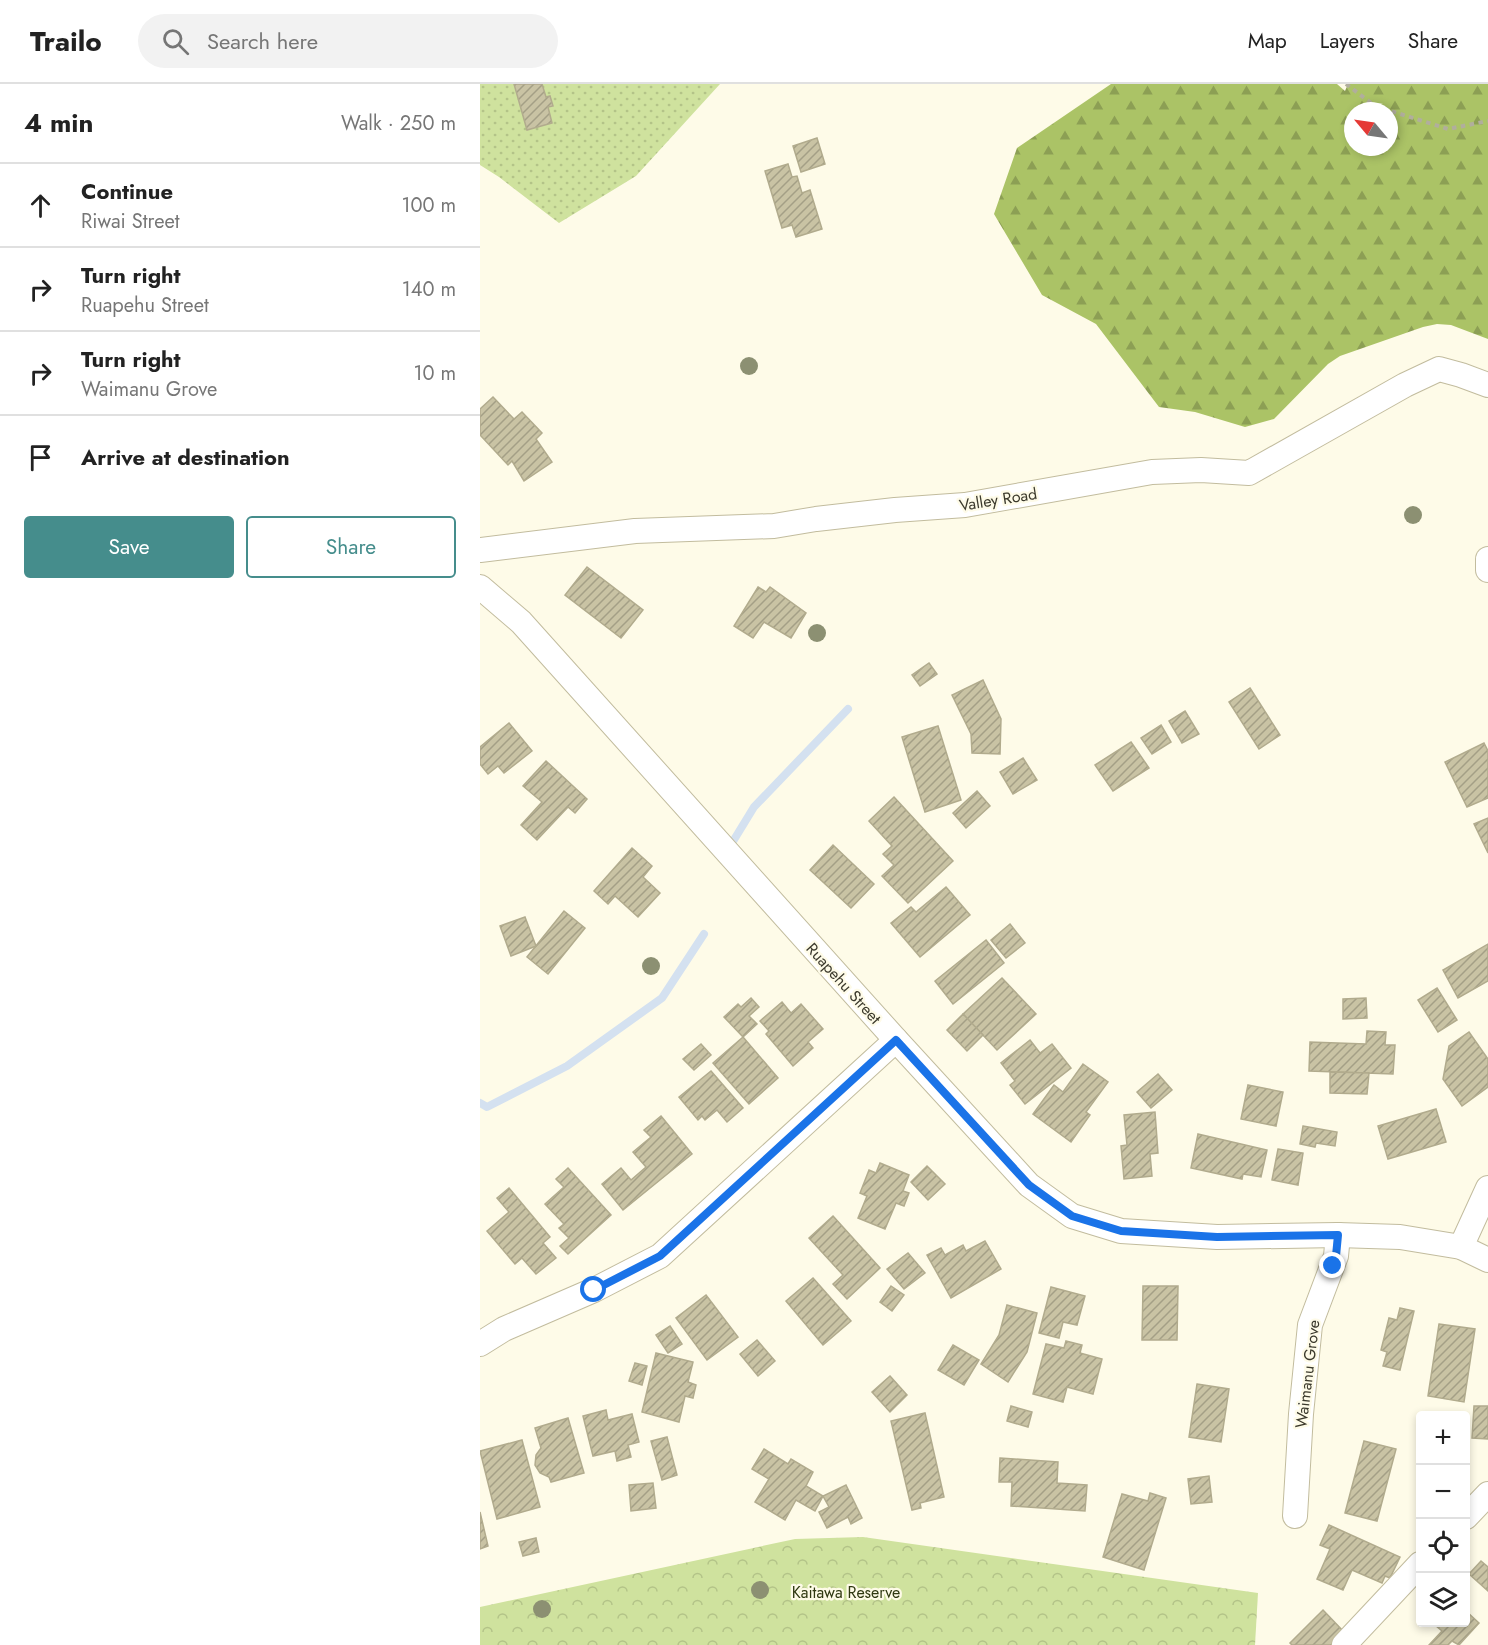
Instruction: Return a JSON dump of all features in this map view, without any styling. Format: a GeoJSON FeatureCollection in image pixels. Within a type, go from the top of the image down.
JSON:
{"type":"FeatureCollection","features":[{"type":"Feature","properties":{"kind":"street","name":"Valley Road"},"geometry":{"type":"LineString","coordinates":[[480,550],[635,531],[774,526],[885,511],[965,505],[1152,472],[1201,470],[1249,473],[1405,385],[1439,369],[1488,385]]}},
{"type":"Feature","properties":{"kind":"street"},"geometry":{"type":"LineString","coordinates":[[1488,559],[1488,570]]}},
{"type":"Feature","properties":{"kind":"street","name":"Ruapehu Street"},"geometry":{"type":"LineString","coordinates":[[480,586],[521,622],[1029,1185],[1072,1216],[1121,1231],[1133,1232],[1217,1237],[1338,1235],[1400,1237],[1461,1247]]}},
{"type":"Feature","properties":{"kind":"street"},"geometry":{"type":"LineString","coordinates":[[480,1344],[504,1329],[594,1290],[660,1256],[896,1040]]}},
{"type":"Feature","properties":{"kind":"street"},"geometry":{"type":"LineString","coordinates":[[1488,1188],[1461,1247],[1488,1260]]}},
{"type":"Feature","properties":{"kind":"street","name":"Waimanu Grove"},"geometry":{"type":"LineString","coordinates":[[1295,1516],[1301,1414],[1310,1325],[1333,1266],[1338,1235]]}},
{"type":"Feature","properties":{"kind":"street"},"geometry":{"type":"LineString","coordinates":[[1470,1513],[1488,1494]]}},
{"type":"Feature","properties":{"kind":"street"},"geometry":{"type":"LineString","coordinates":[[1344,1645],[1416,1568]]}},
{"type":"Feature","properties":{"kind":"path"},"geometry":{"type":"LineString","coordinates":[[1346,84],[1375,106],[1448,129],[1488,121]]}},
{"type":"Feature","properties":{"kind":"green space"},"geometry":{"type":"Polygon","coordinates":[[[480,84],[720,84],[636,176],[559,223],[480,165],[480,84]]]}},
{"type":"Feature","properties":{"kind":"green space"},"geometry":{"type":"Polygon","coordinates":[[[1111,84],[1337,84],[1345,91],[1348,84],[1488,84],[1488,339],[1451,325],[1437,324],[1340,356],[1328,364],[1274,419],[1245,427],[1195,412],[1159,407],[1096,324],[1042,295],[994,214],[1017,148],[1111,84]]]}},
{"type":"Feature","properties":{"kind":"green space","name":"Kaitawa Reserve"},"geometry":{"type":"Polygon","coordinates":[[[863,1537],[1258,1593],[1255,1645],[480,1645],[480,1607],[795,1539],[863,1537]]]}},
{"type":"Feature","properties":{"kind":"building"},"geometry":{"type":"Polygon","coordinates":[[[514,84],[542,84],[546,97],[550,96],[553,106],[548,107],[552,123],[527,130],[514,84]]]}},
{"type":"Feature","properties":{"kind":"building"},"geometry":{"type":"Polygon","coordinates":[[[817,138],[825,164],[801,172],[793,146],[817,138]]]}},
{"type":"Feature","properties":{"kind":"building"},"geometry":{"type":"Polygon","coordinates":[[[788,164],[792,177],[797,176],[802,193],[810,190],[822,229],[796,237],[792,225],[782,228],[765,171],[788,164]]]}},
{"type":"Feature","properties":{"kind":"building"},"geometry":{"type":"Polygon","coordinates":[[[493,397],[514,419],[522,412],[542,433],[536,439],[552,462],[524,481],[512,461],[508,465],[480,435],[480,409],[493,397]]]}},
{"type":"Feature","properties":{"kind":"building"},"geometry":{"type":"Polygon","coordinates":[[[587,567],[643,610],[621,638],[565,595],[587,567]]]}},
{"type":"Feature","properties":{"kind":"building"},"geometry":{"type":"Polygon","coordinates":[[[758,587],[766,592],[770,587],[806,613],[791,638],[764,622],[753,638],[734,626],[758,587]]]}},
{"type":"Feature","properties":{"kind":"building"},"geometry":{"type":"Polygon","coordinates":[[[929,663],[937,674],[920,686],[912,675],[929,663]]]}},
{"type":"Feature","properties":{"kind":"building"},"geometry":{"type":"Polygon","coordinates":[[[983,680],[1001,719],[1000,754],[972,753],[971,734],[952,695],[983,680]]]}},
{"type":"Feature","properties":{"kind":"building"},"geometry":{"type":"Polygon","coordinates":[[[1250,688],[1280,735],[1259,749],[1229,702],[1250,688]]]}},
{"type":"Feature","properties":{"kind":"building"},"geometry":{"type":"Polygon","coordinates":[[[1185,711],[1199,734],[1182,743],[1169,721],[1185,711]]]}},
{"type":"Feature","properties":{"kind":"building"},"geometry":{"type":"Polygon","coordinates":[[[509,723],[532,751],[504,773],[498,766],[488,774],[480,764],[480,747],[509,723]]]}},
{"type":"Feature","properties":{"kind":"building"},"geometry":{"type":"Polygon","coordinates":[[[1161,725],[1171,742],[1152,754],[1141,738],[1161,725]]]}},
{"type":"Feature","properties":{"kind":"building"},"geometry":{"type":"Polygon","coordinates":[[[938,726],[961,800],[925,812],[902,737],[938,726]]]}},
{"type":"Feature","properties":{"kind":"building"},"geometry":{"type":"Polygon","coordinates":[[[1131,742],[1149,768],[1113,791],[1095,765],[1131,742]]]}},
{"type":"Feature","properties":{"kind":"building"},"geometry":{"type":"Polygon","coordinates":[[[1484,743],[1488,751],[1488,798],[1467,807],[1445,762],[1484,743]]]}},
{"type":"Feature","properties":{"kind":"building"},"geometry":{"type":"Polygon","coordinates":[[[1023,758],[1037,780],[1013,794],[1000,772],[1023,758]]]}},
{"type":"Feature","properties":{"kind":"building"},"geometry":{"type":"Polygon","coordinates":[[[546,761],[587,799],[575,813],[568,807],[537,840],[521,825],[542,802],[523,786],[546,761]]]}},
{"type":"Feature","properties":{"kind":"building"},"geometry":{"type":"Polygon","coordinates":[[[977,791],[990,806],[966,828],[953,813],[977,791]]]}},
{"type":"Feature","properties":{"kind":"building"},"geometry":{"type":"Polygon","coordinates":[[[894,797],[953,861],[908,903],[882,876],[894,865],[883,854],[892,846],[869,821],[894,797]]]}},
{"type":"Feature","properties":{"kind":"building"},"geometry":{"type":"Polygon","coordinates":[[[1488,818],[1488,853],[1474,824],[1488,818]]]}},
{"type":"Feature","properties":{"kind":"building"},"geometry":{"type":"Polygon","coordinates":[[[833,845],[874,884],[851,908],[810,870],[833,845]]]}},
{"type":"Feature","properties":{"kind":"building"},"geometry":{"type":"Polygon","coordinates":[[[632,848],[652,866],[643,877],[660,893],[638,917],[615,896],[608,904],[594,891],[632,848]]]}},
{"type":"Feature","properties":{"kind":"building"},"geometry":{"type":"Polygon","coordinates":[[[946,887],[970,915],[920,957],[891,923],[911,907],[916,912],[946,887]]]}},
{"type":"Feature","properties":{"kind":"building"},"geometry":{"type":"Polygon","coordinates":[[[564,911],[585,928],[548,974],[527,957],[564,911]]]}},
{"type":"Feature","properties":{"kind":"building"},"geometry":{"type":"Polygon","coordinates":[[[525,917],[536,946],[511,956],[500,926],[525,917]]]}},
{"type":"Feature","properties":{"kind":"building"},"geometry":{"type":"Polygon","coordinates":[[[1010,924],[1025,943],[1006,958],[991,940],[1010,924]]]}},
{"type":"Feature","properties":{"kind":"building"},"geometry":{"type":"Polygon","coordinates":[[[986,940],[1004,963],[953,1004],[935,981],[986,940]]]}},
{"type":"Feature","properties":{"kind":"building"},"geometry":{"type":"Polygon","coordinates":[[[1488,944],[1488,981],[1458,998],[1443,970],[1488,944]]]}},
{"type":"Feature","properties":{"kind":"building"},"geometry":{"type":"Polygon","coordinates":[[[1002,978],[1036,1014],[997,1050],[963,1014],[1002,978]]]}},
{"type":"Feature","properties":{"kind":"building"},"geometry":{"type":"Polygon","coordinates":[[[1437,988],[1457,1020],[1438,1032],[1418,1000],[1437,988]]]}},
{"type":"Feature","properties":{"kind":"building"},"geometry":{"type":"Polygon","coordinates":[[[751,998],[759,1007],[749,1016],[757,1024],[743,1037],[724,1017],[738,1004],[741,1007],[751,998]]]}},
{"type":"Feature","properties":{"kind":"building"},"geometry":{"type":"Polygon","coordinates":[[[1366,998],[1367,1018],[1343,1019],[1343,999],[1366,998]]]}},
{"type":"Feature","properties":{"kind":"building"},"geometry":{"type":"Polygon","coordinates":[[[782,1002],[791,1013],[801,1004],[823,1029],[808,1042],[813,1048],[793,1066],[766,1034],[769,1031],[760,1021],[782,1002]]]}},
{"type":"Feature","properties":{"kind":"building"},"geometry":{"type":"Polygon","coordinates":[[[963,1014],[983,1035],[967,1051],[947,1030],[963,1014]]]}},
{"type":"Feature","properties":{"kind":"building"},"geometry":{"type":"Polygon","coordinates":[[[1367,1031],[1386,1032],[1385,1045],[1395,1045],[1393,1074],[1309,1071],[1310,1042],[1366,1044],[1367,1031]]]}},
{"type":"Feature","properties":{"kind":"building"},"geometry":{"type":"Polygon","coordinates":[[[1469,1032],[1488,1059],[1488,1087],[1462,1106],[1443,1079],[1449,1046],[1469,1032]]]}},
{"type":"Feature","properties":{"kind":"building"},"geometry":{"type":"Polygon","coordinates":[[[743,1037],[778,1078],[749,1104],[713,1063],[743,1037]]]}},
{"type":"Feature","properties":{"kind":"building"},"geometry":{"type":"Polygon","coordinates":[[[1030,1040],[1040,1053],[1052,1044],[1071,1068],[1025,1104],[1010,1085],[1015,1081],[1001,1063],[1030,1040]]]}},
{"type":"Feature","properties":{"kind":"building"},"geometry":{"type":"Polygon","coordinates":[[[701,1044],[711,1055],[694,1070],[683,1059],[701,1044]]]}},
{"type":"Feature","properties":{"kind":"building"},"geometry":{"type":"Polygon","coordinates":[[[1083,1064],[1108,1082],[1086,1112],[1090,1115],[1071,1142],[1033,1114],[1054,1085],[1063,1092],[1083,1064]]]}},
{"type":"Feature","properties":{"kind":"building"},"geometry":{"type":"Polygon","coordinates":[[[711,1071],[743,1108],[727,1122],[717,1110],[705,1120],[702,1116],[698,1120],[679,1097],[711,1071]]]}},
{"type":"Feature","properties":{"kind":"building"},"geometry":{"type":"Polygon","coordinates":[[[1330,1072],[1369,1073],[1367,1094],[1330,1093],[1330,1072]]]}},
{"type":"Feature","properties":{"kind":"building"},"geometry":{"type":"Polygon","coordinates":[[[1158,1074],[1172,1090],[1151,1108],[1137,1092],[1158,1074]]]}},
{"type":"Feature","properties":{"kind":"building"},"geometry":{"type":"Polygon","coordinates":[[[1248,1085],[1283,1092],[1276,1126],[1241,1119],[1248,1085]]]}},
{"type":"Feature","properties":{"kind":"building"},"geometry":{"type":"Polygon","coordinates":[[[1436,1109],[1446,1142],[1388,1159],[1378,1126],[1436,1109]]]}},
{"type":"Feature","properties":{"kind":"building"},"geometry":{"type":"Polygon","coordinates":[[[1155,1112],[1158,1153],[1150,1154],[1152,1176],[1124,1179],[1121,1146],[1127,1145],[1124,1115],[1155,1112]]]}},
{"type":"Feature","properties":{"kind":"building"},"geometry":{"type":"Polygon","coordinates":[[[661,1116],[692,1154],[623,1210],[602,1184],[621,1168],[631,1180],[646,1167],[633,1152],[651,1137],[644,1130],[661,1116]]]}},
{"type":"Feature","properties":{"kind":"building"},"geometry":{"type":"Polygon","coordinates":[[[1303,1126],[1337,1132],[1335,1146],[1316,1143],[1315,1147],[1300,1144],[1303,1126]]]}},
{"type":"Feature","properties":{"kind":"building"},"geometry":{"type":"Polygon","coordinates":[[[1198,1134],[1267,1150],[1261,1177],[1243,1174],[1242,1179],[1191,1168],[1198,1134]]]}},
{"type":"Feature","properties":{"kind":"building"},"geometry":{"type":"Polygon","coordinates":[[[1278,1149],[1303,1153],[1298,1185],[1272,1180],[1278,1149]]]}},
{"type":"Feature","properties":{"kind":"building"},"geometry":{"type":"Polygon","coordinates":[[[880,1163],[909,1175],[903,1191],[909,1193],[904,1206],[896,1203],[885,1229],[858,1218],[867,1196],[860,1193],[869,1170],[876,1173],[880,1163]]]}},
{"type":"Feature","properties":{"kind":"building"},"geometry":{"type":"Polygon","coordinates":[[[927,1166],[945,1184],[928,1200],[911,1182],[927,1166]]]}},
{"type":"Feature","properties":{"kind":"building"},"geometry":{"type":"Polygon","coordinates":[[[568,1168],[611,1215],[568,1254],[560,1246],[569,1238],[559,1228],[564,1224],[545,1204],[564,1187],[556,1179],[568,1168]]]}},
{"type":"Feature","properties":{"kind":"building"},"geometry":{"type":"Polygon","coordinates":[[[509,1188],[550,1237],[543,1243],[556,1258],[536,1274],[522,1258],[515,1264],[487,1231],[509,1212],[497,1198],[509,1188]]]}},
{"type":"Feature","properties":{"kind":"building"},"geometry":{"type":"Polygon","coordinates":[[[833,1216],[880,1268],[847,1299],[833,1284],[843,1275],[809,1238],[833,1216]]]}},
{"type":"Feature","properties":{"kind":"building"},"geometry":{"type":"Polygon","coordinates":[[[985,1241],[1001,1269],[951,1298],[927,1255],[941,1248],[945,1255],[963,1245],[966,1251],[985,1241]]]}},
{"type":"Feature","properties":{"kind":"building"},"geometry":{"type":"Polygon","coordinates":[[[908,1253],[925,1273],[904,1289],[887,1269],[908,1253]]]}},
{"type":"Feature","properties":{"kind":"building"},"geometry":{"type":"Polygon","coordinates":[[[813,1278],[851,1321],[823,1345],[786,1301],[813,1278]]]}},
{"type":"Feature","properties":{"kind":"building"},"geometry":{"type":"Polygon","coordinates":[[[891,1286],[904,1295],[892,1311],[880,1302],[891,1286]]]}},
{"type":"Feature","properties":{"kind":"building"},"geometry":{"type":"Polygon","coordinates":[[[1143,1286],[1178,1286],[1177,1340],[1142,1340],[1143,1286]]]}},
{"type":"Feature","properties":{"kind":"building"},"geometry":{"type":"Polygon","coordinates":[[[1051,1287],[1085,1296],[1077,1325],[1063,1322],[1059,1338],[1039,1333],[1051,1287]]]}},
{"type":"Feature","properties":{"kind":"building"},"geometry":{"type":"Polygon","coordinates":[[[706,1295],[738,1337],[707,1360],[676,1318],[706,1295]]]}},
{"type":"Feature","properties":{"kind":"building"},"geometry":{"type":"Polygon","coordinates":[[[1007,1305],[1037,1313],[1027,1352],[1008,1382],[981,1364],[999,1335],[1007,1305]]]}},
{"type":"Feature","properties":{"kind":"building"},"geometry":{"type":"Polygon","coordinates":[[[1400,1308],[1414,1311],[1400,1370],[1383,1366],[1387,1352],[1381,1350],[1389,1318],[1397,1320],[1400,1308]]]}},
{"type":"Feature","properties":{"kind":"building"},"geometry":{"type":"Polygon","coordinates":[[[1439,1324],[1475,1329],[1464,1402],[1428,1396],[1439,1324]]]}},
{"type":"Feature","properties":{"kind":"building"},"geometry":{"type":"Polygon","coordinates":[[[670,1326],[682,1344],[668,1353],[656,1335],[670,1326]]]}},
{"type":"Feature","properties":{"kind":"building"},"geometry":{"type":"Polygon","coordinates":[[[757,1340],[775,1361],[758,1376],[740,1354],[757,1340]]]}},
{"type":"Feature","properties":{"kind":"building"},"geometry":{"type":"Polygon","coordinates":[[[1066,1341],[1082,1345],[1080,1353],[1102,1359],[1093,1394],[1067,1387],[1063,1402],[1033,1394],[1046,1344],[1064,1348],[1066,1341]]]}},
{"type":"Feature","properties":{"kind":"building"},"geometry":{"type":"Polygon","coordinates":[[[953,1345],[979,1360],[964,1385],[938,1370],[953,1345]]]}},
{"type":"Feature","properties":{"kind":"building"},"geometry":{"type":"Polygon","coordinates":[[[656,1353],[693,1362],[688,1382],[696,1385],[693,1398],[685,1396],[679,1422],[642,1412],[656,1353]]]}},
{"type":"Feature","properties":{"kind":"building"},"geometry":{"type":"Polygon","coordinates":[[[635,1363],[647,1366],[642,1385],[629,1381],[635,1363]]]}},
{"type":"Feature","properties":{"kind":"building"},"geometry":{"type":"Polygon","coordinates":[[[890,1376],[907,1395],[890,1412],[872,1392],[890,1376]]]}},
{"type":"Feature","properties":{"kind":"building"},"geometry":{"type":"Polygon","coordinates":[[[1197,1384],[1229,1389],[1221,1442],[1189,1437],[1197,1384]]]}},
{"type":"Feature","properties":{"kind":"building"},"geometry":{"type":"Polygon","coordinates":[[[1011,1406],[1032,1412],[1028,1427],[1007,1421],[1011,1406]]]}},
{"type":"Feature","properties":{"kind":"building"},"geometry":{"type":"Polygon","coordinates":[[[1474,1406],[1488,1406],[1488,1439],[1472,1438],[1474,1406]]]}},
{"type":"Feature","properties":{"kind":"building"},"geometry":{"type":"Polygon","coordinates":[[[606,1410],[608,1420],[632,1414],[639,1442],[628,1445],[631,1457],[617,1461],[615,1451],[593,1456],[583,1416],[606,1410]]]}},
{"type":"Feature","properties":{"kind":"building"},"geometry":{"type":"Polygon","coordinates":[[[925,1413],[944,1497],[920,1503],[921,1508],[912,1510],[891,1421],[925,1413]]]}},
{"type":"Feature","properties":{"kind":"building"},"geometry":{"type":"Polygon","coordinates":[[[568,1418],[584,1473],[551,1482],[549,1477],[540,1473],[535,1465],[536,1455],[541,1448],[535,1428],[568,1418]]]}},
{"type":"Feature","properties":{"kind":"building"},"geometry":{"type":"Polygon","coordinates":[[[667,1437],[677,1475],[662,1480],[651,1441],[667,1437]]]}},
{"type":"Feature","properties":{"kind":"building"},"geometry":{"type":"Polygon","coordinates":[[[522,1440],[540,1507],[497,1519],[480,1451],[522,1440]]]}},
{"type":"Feature","properties":{"kind":"building"},"geometry":{"type":"Polygon","coordinates":[[[1364,1441],[1396,1449],[1377,1521],[1345,1513],[1364,1441]]]}},
{"type":"Feature","properties":{"kind":"building"},"geometry":{"type":"Polygon","coordinates":[[[764,1449],[788,1464],[791,1459],[813,1472],[806,1486],[823,1496],[815,1511],[796,1500],[785,1520],[755,1502],[769,1479],[752,1469],[764,1449]]]}},
{"type":"Feature","properties":{"kind":"building"},"geometry":{"type":"Polygon","coordinates":[[[1000,1458],[1058,1462],[1057,1483],[1087,1485],[1085,1511],[1011,1506],[1012,1482],[999,1482],[1000,1458]]]}},
{"type":"Feature","properties":{"kind":"building"},"geometry":{"type":"Polygon","coordinates":[[[1209,1476],[1212,1502],[1191,1504],[1188,1479],[1209,1476]]]}},
{"type":"Feature","properties":{"kind":"building"},"geometry":{"type":"Polygon","coordinates":[[[653,1483],[656,1508],[631,1511],[629,1485],[653,1483]]]}},
{"type":"Feature","properties":{"kind":"building"},"geometry":{"type":"Polygon","coordinates":[[[846,1485],[862,1518],[851,1524],[848,1517],[827,1528],[819,1512],[829,1507],[823,1496],[846,1485]]]}},
{"type":"Feature","properties":{"kind":"building"},"geometry":{"type":"Polygon","coordinates":[[[1150,1493],[1166,1498],[1144,1570],[1103,1557],[1122,1494],[1148,1501],[1150,1493]]]}},
{"type":"Feature","properties":{"kind":"building"},"geometry":{"type":"Polygon","coordinates":[[[480,1512],[488,1546],[480,1549],[480,1512]]]}},
{"type":"Feature","properties":{"kind":"building"},"geometry":{"type":"Polygon","coordinates":[[[1329,1525],[1400,1557],[1390,1578],[1385,1576],[1382,1583],[1352,1570],[1343,1590],[1317,1579],[1330,1549],[1320,1545],[1329,1525]]]}},
{"type":"Feature","properties":{"kind":"building"},"geometry":{"type":"Polygon","coordinates":[[[536,1538],[539,1552],[523,1556],[519,1542],[536,1538]]]}},
{"type":"Feature","properties":{"kind":"building"},"geometry":{"type":"Polygon","coordinates":[[[1481,1561],[1488,1567],[1488,1591],[1470,1575],[1481,1561]]]}},
{"type":"Feature","properties":{"kind":"building"},"geometry":{"type":"Polygon","coordinates":[[[1323,1610],[1345,1633],[1333,1645],[1292,1645],[1290,1643],[1323,1610]]]}},
{"type":"Feature","properties":{"kind":"building"},"geometry":{"type":"Polygon","coordinates":[[[1470,1615],[1479,1623],[1459,1645],[1452,1641],[1448,1645],[1429,1645],[1442,1631],[1437,1627],[1470,1627],[1470,1615]]]}},
{"type":"Feature","properties":{"kind":"waterway"},"geometry":{"type":"LineString","coordinates":[[732,843],[754,807],[848,709]]}},
{"type":"Feature","properties":{"kind":"waterway"},"geometry":{"type":"LineString","coordinates":[[480,1103],[487,1107],[567,1066],[662,998],[704,934]]}},
{"type":"Feature","properties":{"kind":"route"},"geometry":{"type":"LineString","coordinates":[[594,1290],[660,1256],[896,1040],[1029,1185],[1072,1216],[1121,1231],[1217,1237],[1338,1235],[1333,1266]]}}]}
